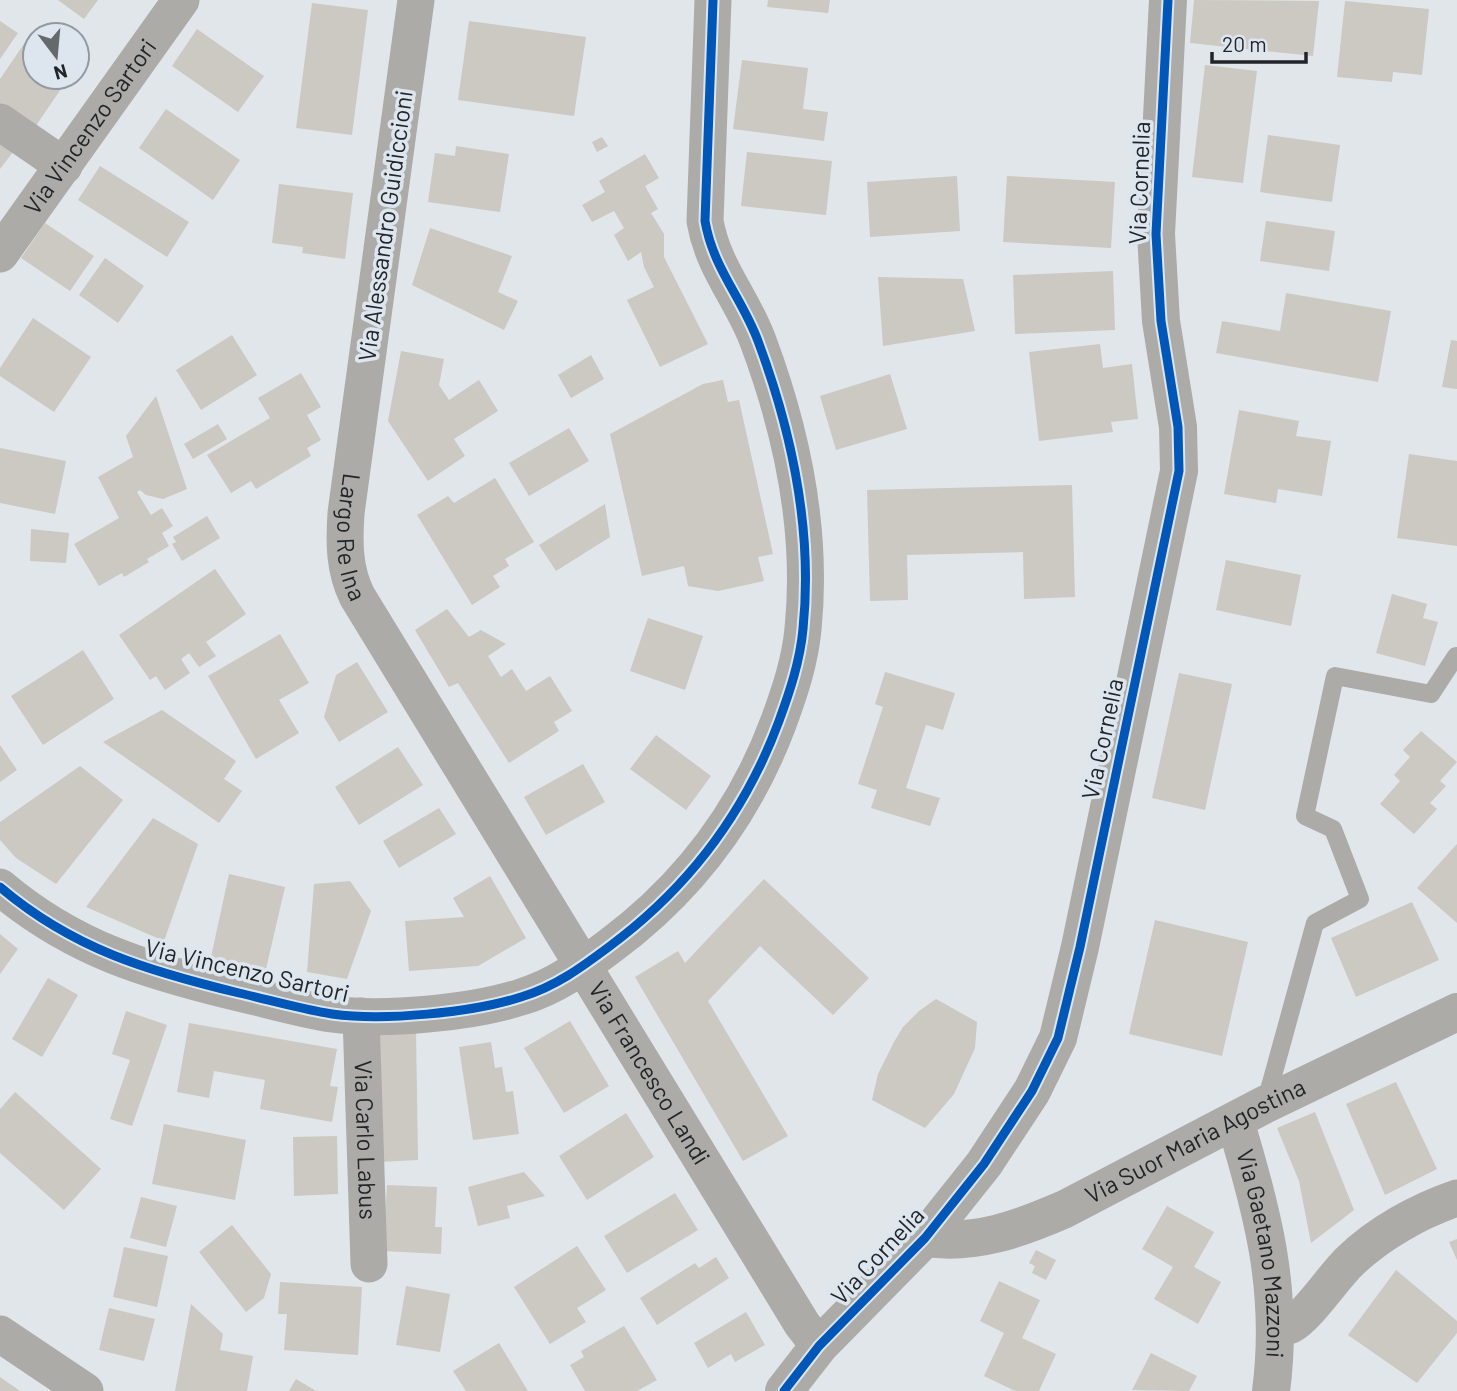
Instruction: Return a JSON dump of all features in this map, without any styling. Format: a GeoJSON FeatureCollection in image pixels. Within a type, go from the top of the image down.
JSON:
{"type":"FeatureCollection","features":[{"type":"Feature","properties":{"kind":"street","name":"Via Vincenzo Sartori"},"geometry":{"type":"LineString","coordinates":[[0,254],[181,0]]}},
{"type":"Feature","properties":{"kind":"street","name":"Via Alessandro Guidiccioni"},"geometry":{"type":"LineString","coordinates":[[355,452],[416,0]]}},
{"type":"Feature","properties":{"kind":"street","name":"Via Cornelia"},"geometry":{"type":"LineString","coordinates":[[784,1391],[818,1346],[925,1238],[984,1164],[1032,1091],[1058,1038],[1080,947],[1179,471],[1178,427],[1161,321],[1156,234],[1168,0]]}},
{"type":"Feature","properties":{"kind":"street","name":"Via Vincenzo Sartori"},"geometry":{"type":"LineString","coordinates":[[0,887],[28,909],[68,934],[135,965],[203,985],[335,1014],[412,1014],[498,1003],[544,989],[583,967],[631,930],[670,896],[708,852],[728,824],[766,753],[793,683],[803,632],[804,528],[789,441],[757,338],[716,263],[709,244],[705,221],[708,1]]}},
{"type":"Feature","properties":{"kind":"street"},"geometry":{"type":"LineString","coordinates":[[0,122],[64,166]]}},
{"type":"Feature","properties":{"kind":"street","name":"Largo Re Ina"},"geometry":{"type":"LineString","coordinates":[[355,452],[346,513],[345,554],[351,584],[372,619]]}},
{"type":"Feature","properties":{"kind":"street","name":"Via Francesco Landi"},"geometry":{"type":"LineString","coordinates":[[372,619],[583,967],[818,1346]]}},
{"type":"Feature","properties":{"kind":"street","name":"Via Suor Maria Agostina"},"geometry":{"type":"LineString","coordinates":[[925,1238],[951,1241],[983,1238],[1038,1220],[1457,1012]]}},
{"type":"Feature","properties":{"kind":"street","name":"Via Carlo Labus"},"geometry":{"type":"LineString","coordinates":[[361,1016],[369,1264]]}},
{"type":"Feature","properties":{"kind":"street","name":"Via Gaetano Mazzoni"},"geometry":{"type":"LineString","coordinates":[[1250,1113],[1276,1329],[1271,1391]]}},
{"type":"Feature","properties":{"kind":"street"},"geometry":{"type":"LineString","coordinates":[[1276,1329],[1292,1324],[1302,1315],[1335,1276],[1364,1249],[1428,1209],[1457,1198]]}},
{"type":"Feature","properties":{"kind":"street"},"geometry":{"type":"LineString","coordinates":[[0,1334],[85,1391]]}},
{"type":"Feature","properties":{"kind":"lane"},"geometry":{"type":"LineString","coordinates":[[1250,1113],[1315,923],[1360,899],[1333,829],[1305,816],[1335,676],[1431,694],[1456,656]]}},
{"type":"Feature","properties":{"kind":"building"},"geometry":{"type":"Polygon","coordinates":[[[58,0],[98,0],[84,19],[58,0]]]}},
{"type":"Feature","properties":{"kind":"building"},"geometry":{"type":"Polygon","coordinates":[[[768,0],[830,0],[828,13],[767,7],[768,0]]]}},
{"type":"Feature","properties":{"kind":"building"},"geometry":{"type":"Polygon","coordinates":[[[1194,0],[1319,1],[1313,56],[1190,43],[1194,0]]]}},
{"type":"Feature","properties":{"kind":"building"},"geometry":{"type":"Polygon","coordinates":[[[1345,1],[1429,9],[1422,75],[1393,72],[1392,82],[1337,77],[1345,1]]]}},
{"type":"Feature","properties":{"kind":"building"},"geometry":{"type":"Polygon","coordinates":[[[312,3],[368,10],[352,135],[296,128],[312,3]]]}},
{"type":"Feature","properties":{"kind":"building"},"geometry":{"type":"Polygon","coordinates":[[[0,21],[18,33],[0,59],[0,21]]]}},
{"type":"Feature","properties":{"kind":"building"},"geometry":{"type":"Polygon","coordinates":[[[469,21],[586,37],[574,116],[458,100],[469,21]]]}},
{"type":"Feature","properties":{"kind":"building"},"geometry":{"type":"Polygon","coordinates":[[[197,29],[264,76],[238,112],[172,66],[197,29]]]}},
{"type":"Feature","properties":{"kind":"building"},"geometry":{"type":"Polygon","coordinates":[[[21,48],[21,91],[59,91],[33,130],[0,108],[0,79],[21,48]]]}},
{"type":"Feature","properties":{"kind":"building"},"geometry":{"type":"Polygon","coordinates":[[[742,60],[808,68],[803,109],[828,112],[824,141],[733,129],[742,60]]]}},
{"type":"Feature","properties":{"kind":"building"},"geometry":{"type":"Polygon","coordinates":[[[1205,65],[1257,71],[1243,183],[1192,177],[1205,65]]]}},
{"type":"Feature","properties":{"kind":"building"},"geometry":{"type":"Polygon","coordinates":[[[166,109],[240,160],[213,200],[139,148],[166,109]]]}},
{"type":"Feature","properties":{"kind":"building"},"geometry":{"type":"Polygon","coordinates":[[[1268,135],[1340,145],[1332,202],[1260,192],[1268,135]]]}},
{"type":"Feature","properties":{"kind":"building"},"geometry":{"type":"Polygon","coordinates":[[[602,137],[608,146],[597,152],[592,142],[602,137]]]}},
{"type":"Feature","properties":{"kind":"building"},"geometry":{"type":"Polygon","coordinates":[[[0,142],[13,152],[0,169],[0,142]]]}},
{"type":"Feature","properties":{"kind":"building"},"geometry":{"type":"Polygon","coordinates":[[[456,146],[509,154],[500,212],[428,202],[435,153],[455,156],[456,146]]]}},
{"type":"Feature","properties":{"kind":"building"},"geometry":{"type":"Polygon","coordinates":[[[747,152],[832,161],[826,215],[741,206],[747,152]]]}},
{"type":"Feature","properties":{"kind":"building"},"geometry":{"type":"Polygon","coordinates":[[[645,154],[659,178],[645,186],[658,209],[651,213],[664,234],[664,257],[708,344],[660,367],[627,300],[654,287],[644,267],[641,252],[628,261],[614,235],[624,228],[614,211],[592,222],[582,205],[605,192],[599,181],[645,154]]]}},
{"type":"Feature","properties":{"kind":"building"},"geometry":{"type":"Polygon","coordinates":[[[100,166],[189,222],[167,257],[78,200],[100,166]]]}},
{"type":"Feature","properties":{"kind":"building"},"geometry":{"type":"Polygon","coordinates":[[[957,176],[960,231],[870,237],[867,182],[957,176]]]}},
{"type":"Feature","properties":{"kind":"building"},"geometry":{"type":"Polygon","coordinates":[[[1007,176],[1115,182],[1111,248],[1003,242],[1007,176]]]}},
{"type":"Feature","properties":{"kind":"building"},"geometry":{"type":"Polygon","coordinates":[[[279,184],[353,193],[345,259],[302,253],[303,247],[272,243],[279,184]]]}},
{"type":"Feature","properties":{"kind":"building"},"geometry":{"type":"Polygon","coordinates":[[[1266,221],[1335,231],[1329,271],[1260,261],[1266,221]]]}},
{"type":"Feature","properties":{"kind":"building"},"geometry":{"type":"Polygon","coordinates":[[[45,223],[94,256],[70,291],[21,258],[45,223]]]}},
{"type":"Feature","properties":{"kind":"building"},"geometry":{"type":"Polygon","coordinates":[[[430,228],[512,256],[498,292],[518,301],[504,330],[412,285],[430,228]]]}},
{"type":"Feature","properties":{"kind":"building"},"geometry":{"type":"Polygon","coordinates":[[[105,258],[144,286],[118,323],[79,295],[105,258]]]}},
{"type":"Feature","properties":{"kind":"building"},"geometry":{"type":"Polygon","coordinates":[[[1113,271],[1115,330],[1015,334],[1013,275],[1113,271]]]}},
{"type":"Feature","properties":{"kind":"building"},"geometry":{"type":"Polygon","coordinates":[[[878,277],[963,279],[975,331],[883,346],[878,277]]]}},
{"type":"Feature","properties":{"kind":"building"},"geometry":{"type":"Polygon","coordinates":[[[1286,293],[1391,311],[1378,382],[1216,353],[1222,321],[1280,331],[1286,293]]]}},
{"type":"Feature","properties":{"kind":"building"},"geometry":{"type":"Polygon","coordinates":[[[33,318],[91,357],[54,412],[0,376],[0,368],[33,318]]]}},
{"type":"Feature","properties":{"kind":"building"},"geometry":{"type":"Polygon","coordinates":[[[232,335],[257,375],[201,410],[176,370],[232,335]]]}},
{"type":"Feature","properties":{"kind":"building"},"geometry":{"type":"Polygon","coordinates":[[[1451,340],[1457,341],[1457,389],[1442,387],[1451,340]]]}},
{"type":"Feature","properties":{"kind":"building"},"geometry":{"type":"Polygon","coordinates":[[[1100,344],[1103,368],[1132,364],[1138,419],[1111,422],[1113,432],[1039,441],[1029,352],[1100,344]]]}},
{"type":"Feature","properties":{"kind":"building"},"geometry":{"type":"Polygon","coordinates":[[[401,351],[444,359],[439,385],[449,400],[479,380],[498,411],[454,439],[465,456],[428,481],[388,421],[401,351]]]}},
{"type":"Feature","properties":{"kind":"building"},"geometry":{"type":"Polygon","coordinates":[[[591,355],[604,379],[571,398],[558,375],[591,355]]]}},
{"type":"Feature","properties":{"kind":"building"},"geometry":{"type":"Polygon","coordinates":[[[301,373],[321,407],[307,415],[321,440],[307,448],[311,456],[256,489],[251,481],[231,493],[207,455],[270,418],[258,398],[301,373]]]}},
{"type":"Feature","properties":{"kind":"building"},"geometry":{"type":"Polygon","coordinates":[[[890,374],[907,429],[836,450],[820,396],[890,374]]]}},
{"type":"Feature","properties":{"kind":"building"},"geometry":{"type":"Polygon","coordinates":[[[723,380],[728,402],[739,400],[773,554],[758,557],[764,581],[718,591],[688,586],[684,566],[642,576],[610,434],[703,384],[723,380]]]}},
{"type":"Feature","properties":{"kind":"building"},"geometry":{"type":"Polygon","coordinates":[[[156,396],[187,489],[163,499],[146,495],[140,490],[137,492],[151,515],[162,508],[173,526],[162,533],[169,546],[124,577],[122,573],[99,586],[74,544],[119,518],[98,477],[133,457],[126,436],[156,396]]]}},
{"type":"Feature","properties":{"kind":"building"},"geometry":{"type":"Polygon","coordinates":[[[1239,410],[1299,421],[1296,436],[1331,441],[1322,496],[1278,489],[1276,503],[1224,494],[1239,410]]]}},
{"type":"Feature","properties":{"kind":"building"},"geometry":{"type":"Polygon","coordinates":[[[218,424],[227,439],[193,459],[184,444],[218,424]]]}},
{"type":"Feature","properties":{"kind":"building"},"geometry":{"type":"Polygon","coordinates":[[[569,428],[589,461],[529,496],[509,463],[569,428]]]}},
{"type":"Feature","properties":{"kind":"building"},"geometry":{"type":"Polygon","coordinates":[[[0,448],[66,461],[55,514],[0,503],[0,448]]]}},
{"type":"Feature","properties":{"kind":"building"},"geometry":{"type":"Polygon","coordinates":[[[1409,454],[1457,461],[1457,546],[1397,538],[1409,454]]]}},
{"type":"Feature","properties":{"kind":"building"},"geometry":{"type":"Polygon","coordinates":[[[495,478],[534,542],[505,559],[509,566],[493,576],[500,587],[472,605],[417,515],[448,496],[454,503],[495,478]]]}},
{"type":"Feature","properties":{"kind":"building"},"geometry":{"type":"Polygon","coordinates":[[[1072,485],[1075,597],[1024,599],[1023,552],[907,555],[908,600],[870,601],[867,490],[1072,485]]]}},
{"type":"Feature","properties":{"kind":"building"},"geometry":{"type":"Polygon","coordinates":[[[605,504],[610,537],[556,571],[539,545],[605,504]]]}},
{"type":"Feature","properties":{"kind":"building"},"geometry":{"type":"Polygon","coordinates":[[[207,516],[220,538],[182,561],[172,544],[176,542],[173,537],[207,516]]]}},
{"type":"Feature","properties":{"kind":"building"},"geometry":{"type":"Polygon","coordinates":[[[31,529],[69,533],[66,563],[30,561],[31,529]]]}},
{"type":"Feature","properties":{"kind":"building"},"geometry":{"type":"Polygon","coordinates":[[[1226,560],[1301,575],[1291,626],[1216,610],[1226,560]]]}},
{"type":"Feature","properties":{"kind":"building"},"geometry":{"type":"Polygon","coordinates":[[[215,569],[246,614],[206,642],[216,656],[199,667],[189,653],[181,659],[190,673],[165,690],[156,676],[150,680],[119,635],[215,569]]]}},
{"type":"Feature","properties":{"kind":"building"},"geometry":{"type":"Polygon","coordinates":[[[1392,594],[1427,604],[1423,618],[1438,622],[1425,666],[1376,653],[1392,594]]]}},
{"type":"Feature","properties":{"kind":"building"},"geometry":{"type":"Polygon","coordinates":[[[447,609],[469,637],[481,630],[506,644],[488,656],[501,677],[512,669],[526,691],[550,676],[572,711],[554,722],[559,731],[509,763],[458,683],[449,687],[415,630],[447,609]]]}},
{"type":"Feature","properties":{"kind":"building"},"geometry":{"type":"Polygon","coordinates":[[[648,618],[703,636],[685,690],[630,671],[648,618]]]}},
{"type":"Feature","properties":{"kind":"building"},"geometry":{"type":"Polygon","coordinates":[[[280,634],[309,683],[279,700],[299,733],[256,759],[208,676],[280,634]]]}},
{"type":"Feature","properties":{"kind":"building"},"geometry":{"type":"Polygon","coordinates":[[[83,650],[114,699],[43,745],[11,696],[83,650]]]}},
{"type":"Feature","properties":{"kind":"building"},"geometry":{"type":"Polygon","coordinates":[[[357,662],[388,712],[339,742],[324,717],[336,675],[357,662]]]}},
{"type":"Feature","properties":{"kind":"building"},"geometry":{"type":"Polygon","coordinates":[[[885,672],[955,693],[943,730],[926,725],[906,788],[940,798],[930,826],[871,808],[877,790],[858,784],[883,707],[875,704],[885,672]]]}},
{"type":"Feature","properties":{"kind":"building"},"geometry":{"type":"Polygon","coordinates":[[[1179,673],[1232,684],[1205,810],[1152,798],[1179,673]]]}},
{"type":"Feature","properties":{"kind":"building"},"geometry":{"type":"Polygon","coordinates":[[[162,710],[236,761],[224,779],[242,791],[219,823],[103,742],[162,710]]]}},
{"type":"Feature","properties":{"kind":"building"},"geometry":{"type":"Polygon","coordinates":[[[1421,731],[1457,762],[1440,781],[1446,786],[1430,803],[1437,809],[1414,834],[1380,804],[1400,781],[1394,775],[1410,757],[1403,750],[1421,731]]]}},
{"type":"Feature","properties":{"kind":"building"},"geometry":{"type":"Polygon","coordinates":[[[656,735],[711,776],[686,810],[630,769],[656,735]]]}},
{"type":"Feature","properties":{"kind":"building"},"geometry":{"type":"Polygon","coordinates":[[[0,745],[17,770],[0,782],[0,745]]]}},
{"type":"Feature","properties":{"kind":"building"},"geometry":{"type":"Polygon","coordinates":[[[398,747],[423,785],[359,825],[335,787],[398,747]]]}},
{"type":"Feature","properties":{"kind":"building"},"geometry":{"type":"Polygon","coordinates":[[[583,764],[605,802],[546,835],[524,797],[583,764]]]}},
{"type":"Feature","properties":{"kind":"building"},"geometry":{"type":"Polygon","coordinates":[[[80,766],[123,800],[56,884],[16,858],[0,840],[0,822],[80,766]]]}},
{"type":"Feature","properties":{"kind":"building"},"geometry":{"type":"Polygon","coordinates":[[[439,808],[456,834],[399,868],[383,841],[439,808]]]}},
{"type":"Feature","properties":{"kind":"building"},"geometry":{"type":"Polygon","coordinates":[[[153,818],[198,844],[164,941],[86,907],[153,818]]]}},
{"type":"Feature","properties":{"kind":"building"},"geometry":{"type":"Polygon","coordinates":[[[1457,844],[1457,923],[1417,888],[1457,844]]]}},
{"type":"Feature","properties":{"kind":"building"},"geometry":{"type":"Polygon","coordinates":[[[229,874],[285,887],[266,969],[211,957],[229,874]]]}},
{"type":"Feature","properties":{"kind":"building"},"geometry":{"type":"Polygon","coordinates":[[[490,876],[526,938],[478,966],[409,971],[405,921],[464,917],[453,898],[490,876]]]}},
{"type":"Feature","properties":{"kind":"building"},"geometry":{"type":"Polygon","coordinates":[[[764,879],[869,978],[833,1015],[760,946],[708,1001],[788,1136],[743,1161],[635,977],[678,951],[685,963],[764,879]]]}},
{"type":"Feature","properties":{"kind":"building"},"geometry":{"type":"Polygon","coordinates":[[[350,881],[371,911],[347,979],[307,972],[314,884],[350,881]]]}},
{"type":"Feature","properties":{"kind":"building"},"geometry":{"type":"Polygon","coordinates":[[[1412,902],[1439,960],[1356,997],[1331,938],[1412,902]]]}},
{"type":"Feature","properties":{"kind":"building"},"geometry":{"type":"Polygon","coordinates":[[[1155,920],[1248,942],[1222,1056],[1129,1034],[1155,920]]]}},
{"type":"Feature","properties":{"kind":"building"},"geometry":{"type":"Polygon","coordinates":[[[0,934],[18,949],[0,974],[0,934]]]}},
{"type":"Feature","properties":{"kind":"building"},"geometry":{"type":"Polygon","coordinates":[[[48,978],[78,995],[42,1057],[12,1039],[48,978]]]}},
{"type":"Feature","properties":{"kind":"building"},"geometry":{"type":"Polygon","coordinates":[[[936,999],[977,1022],[975,1048],[954,1094],[925,1128],[872,1100],[878,1074],[903,1027],[936,999]]]}},
{"type":"Feature","properties":{"kind":"building"},"geometry":{"type":"Polygon","coordinates":[[[126,1011],[167,1025],[132,1126],[110,1119],[130,1060],[112,1054],[126,1011]]]}},
{"type":"Feature","properties":{"kind":"building"},"geometry":{"type":"Polygon","coordinates":[[[570,1021],[609,1086],[564,1113],[524,1048],[570,1021]]]}},
{"type":"Feature","properties":{"kind":"building"},"geometry":{"type":"Polygon","coordinates":[[[189,1023],[337,1049],[330,1086],[338,1087],[332,1122],[260,1109],[265,1080],[214,1071],[209,1098],[177,1092],[189,1023]]]}},
{"type":"Feature","properties":{"kind":"building"},"geometry":{"type":"Polygon","coordinates":[[[416,1032],[418,1160],[378,1162],[376,1034],[416,1032]]]}},
{"type":"Feature","properties":{"kind":"building"},"geometry":{"type":"Polygon","coordinates":[[[491,1042],[495,1068],[502,1067],[506,1092],[513,1091],[519,1134],[473,1140],[459,1047],[491,1042]]]}},
{"type":"Feature","properties":{"kind":"building"},"geometry":{"type":"Polygon","coordinates":[[[1396,1082],[1437,1169],[1385,1195],[1346,1104],[1396,1082]]]}},
{"type":"Feature","properties":{"kind":"building"},"geometry":{"type":"Polygon","coordinates":[[[15,1092],[101,1169],[64,1210],[0,1153],[0,1109],[15,1092]]]}},
{"type":"Feature","properties":{"kind":"building"},"geometry":{"type":"Polygon","coordinates":[[[1315,1112],[1354,1210],[1311,1243],[1299,1181],[1277,1128],[1315,1112]]]}},
{"type":"Feature","properties":{"kind":"building"},"geometry":{"type":"Polygon","coordinates":[[[626,1113],[654,1157],[587,1200],[559,1156],[626,1113]]]}},
{"type":"Feature","properties":{"kind":"building"},"geometry":{"type":"Polygon","coordinates":[[[164,1124],[246,1140],[235,1200],[152,1184],[164,1124]]]}},
{"type":"Feature","properties":{"kind":"building"},"geometry":{"type":"Polygon","coordinates":[[[337,1136],[338,1194],[294,1196],[293,1137],[337,1136]]]}},
{"type":"Feature","properties":{"kind":"building"},"geometry":{"type":"Polygon","coordinates":[[[524,1172],[545,1196],[507,1206],[510,1218],[478,1226],[468,1187],[524,1172]]]}},
{"type":"Feature","properties":{"kind":"building"},"geometry":{"type":"Polygon","coordinates":[[[387,1185],[437,1187],[435,1227],[442,1227],[441,1254],[383,1251],[387,1185]]]}},
{"type":"Feature","properties":{"kind":"building"},"geometry":{"type":"Polygon","coordinates":[[[675,1193],[698,1230],[627,1273],[604,1236],[675,1193]]]}},
{"type":"Feature","properties":{"kind":"building"},"geometry":{"type":"Polygon","coordinates":[[[141,1197],[177,1206],[166,1247],[130,1238],[141,1197]]]}},
{"type":"Feature","properties":{"kind":"building"},"geometry":{"type":"Polygon","coordinates":[[[1167,1206],[1214,1232],[1194,1267],[1221,1282],[1198,1324],[1154,1299],[1173,1267],[1142,1249],[1167,1206]]]}},
{"type":"Feature","properties":{"kind":"building"},"geometry":{"type":"Polygon","coordinates":[[[232,1225],[271,1274],[264,1298],[246,1312],[199,1252],[232,1225]]]}},
{"type":"Feature","properties":{"kind":"building"},"geometry":{"type":"Polygon","coordinates":[[[1457,1239],[1457,1260],[1449,1242],[1457,1239]]]}},
{"type":"Feature","properties":{"kind":"building"},"geometry":{"type":"Polygon","coordinates":[[[577,1246],[606,1290],[577,1308],[586,1322],[550,1344],[514,1287],[577,1246]]]}},
{"type":"Feature","properties":{"kind":"building"},"geometry":{"type":"Polygon","coordinates":[[[124,1247],[168,1256],[157,1307],[113,1297],[124,1247]]]}},
{"type":"Feature","properties":{"kind":"building"},"geometry":{"type":"Polygon","coordinates":[[[1036,1250],[1056,1260],[1046,1280],[1032,1273],[1035,1266],[1029,1263],[1036,1250]]]}},
{"type":"Feature","properties":{"kind":"building"},"geometry":{"type":"Polygon","coordinates":[[[716,1257],[729,1278],[657,1325],[640,1298],[695,1263],[699,1268],[716,1257]]]}},
{"type":"Feature","properties":{"kind":"building"},"geometry":{"type":"Polygon","coordinates":[[[1396,1270],[1457,1321],[1457,1333],[1417,1383],[1348,1335],[1396,1270]]]}},
{"type":"Feature","properties":{"kind":"building"},"geometry":{"type":"Polygon","coordinates":[[[999,1281],[1040,1300],[1022,1338],[1056,1354],[1039,1391],[1015,1391],[984,1376],[1004,1333],[980,1321],[999,1281]]]}},
{"type":"Feature","properties":{"kind":"building"},"geometry":{"type":"Polygon","coordinates":[[[280,1282],[362,1287],[358,1355],[284,1350],[287,1314],[278,1314],[280,1282]]]}},
{"type":"Feature","properties":{"kind":"building"},"geometry":{"type":"Polygon","coordinates":[[[406,1286],[450,1294],[440,1352],[396,1345],[406,1286]]]}},
{"type":"Feature","properties":{"kind":"building"},"geometry":{"type":"Polygon","coordinates":[[[191,1304],[223,1334],[220,1350],[253,1356],[247,1391],[175,1391],[191,1304]]]}},
{"type":"Feature","properties":{"kind":"building"},"geometry":{"type":"Polygon","coordinates":[[[109,1308],[155,1319],[144,1361],[99,1350],[109,1308]]]}},
{"type":"Feature","properties":{"kind":"building"},"geometry":{"type":"Polygon","coordinates":[[[746,1312],[765,1345],[735,1362],[731,1354],[708,1368],[694,1343],[746,1312]]]}},
{"type":"Feature","properties":{"kind":"building"},"geometry":{"type":"Polygon","coordinates":[[[624,1326],[657,1380],[637,1391],[585,1391],[570,1365],[584,1357],[581,1351],[624,1326]]]}},
{"type":"Feature","properties":{"kind":"building"},"geometry":{"type":"Polygon","coordinates":[[[499,1343],[528,1391],[466,1391],[453,1371],[499,1343]]]}},
{"type":"Feature","properties":{"kind":"building"},"geometry":{"type":"Polygon","coordinates":[[[1151,1353],[1197,1376],[1189,1391],[1132,1390],[1151,1353]]]}},
{"type":"Feature","properties":{"kind":"building"},"geometry":{"type":"Polygon","coordinates":[[[0,1377],[20,1391],[0,1391],[0,1377]]]}},
{"type":"Feature","properties":{"kind":"building"},"geometry":{"type":"Polygon","coordinates":[[[296,1379],[316,1391],[289,1391],[296,1379]]]}},
{"type":"Feature","properties":{"kind":"cycle path"},"geometry":{"type":"LineString","coordinates":[[0,887],[55,927],[143,966],[206,985],[320,1012],[376,1017],[453,1011],[501,1003],[533,993],[568,976],[610,946],[665,899],[689,874],[711,846],[749,787],[779,721],[800,653],[805,592],[802,519],[797,482],[781,411],[758,341],[714,254],[705,221],[713,0]]}},
{"type":"Feature","properties":{"kind":"cycle path"},"geometry":{"type":"LineString","coordinates":[[784,1391],[819,1346],[925,1238],[984,1164],[1032,1091],[1058,1038],[1080,947],[1179,471],[1178,427],[1161,321],[1156,234],[1168,0]]}}]}
